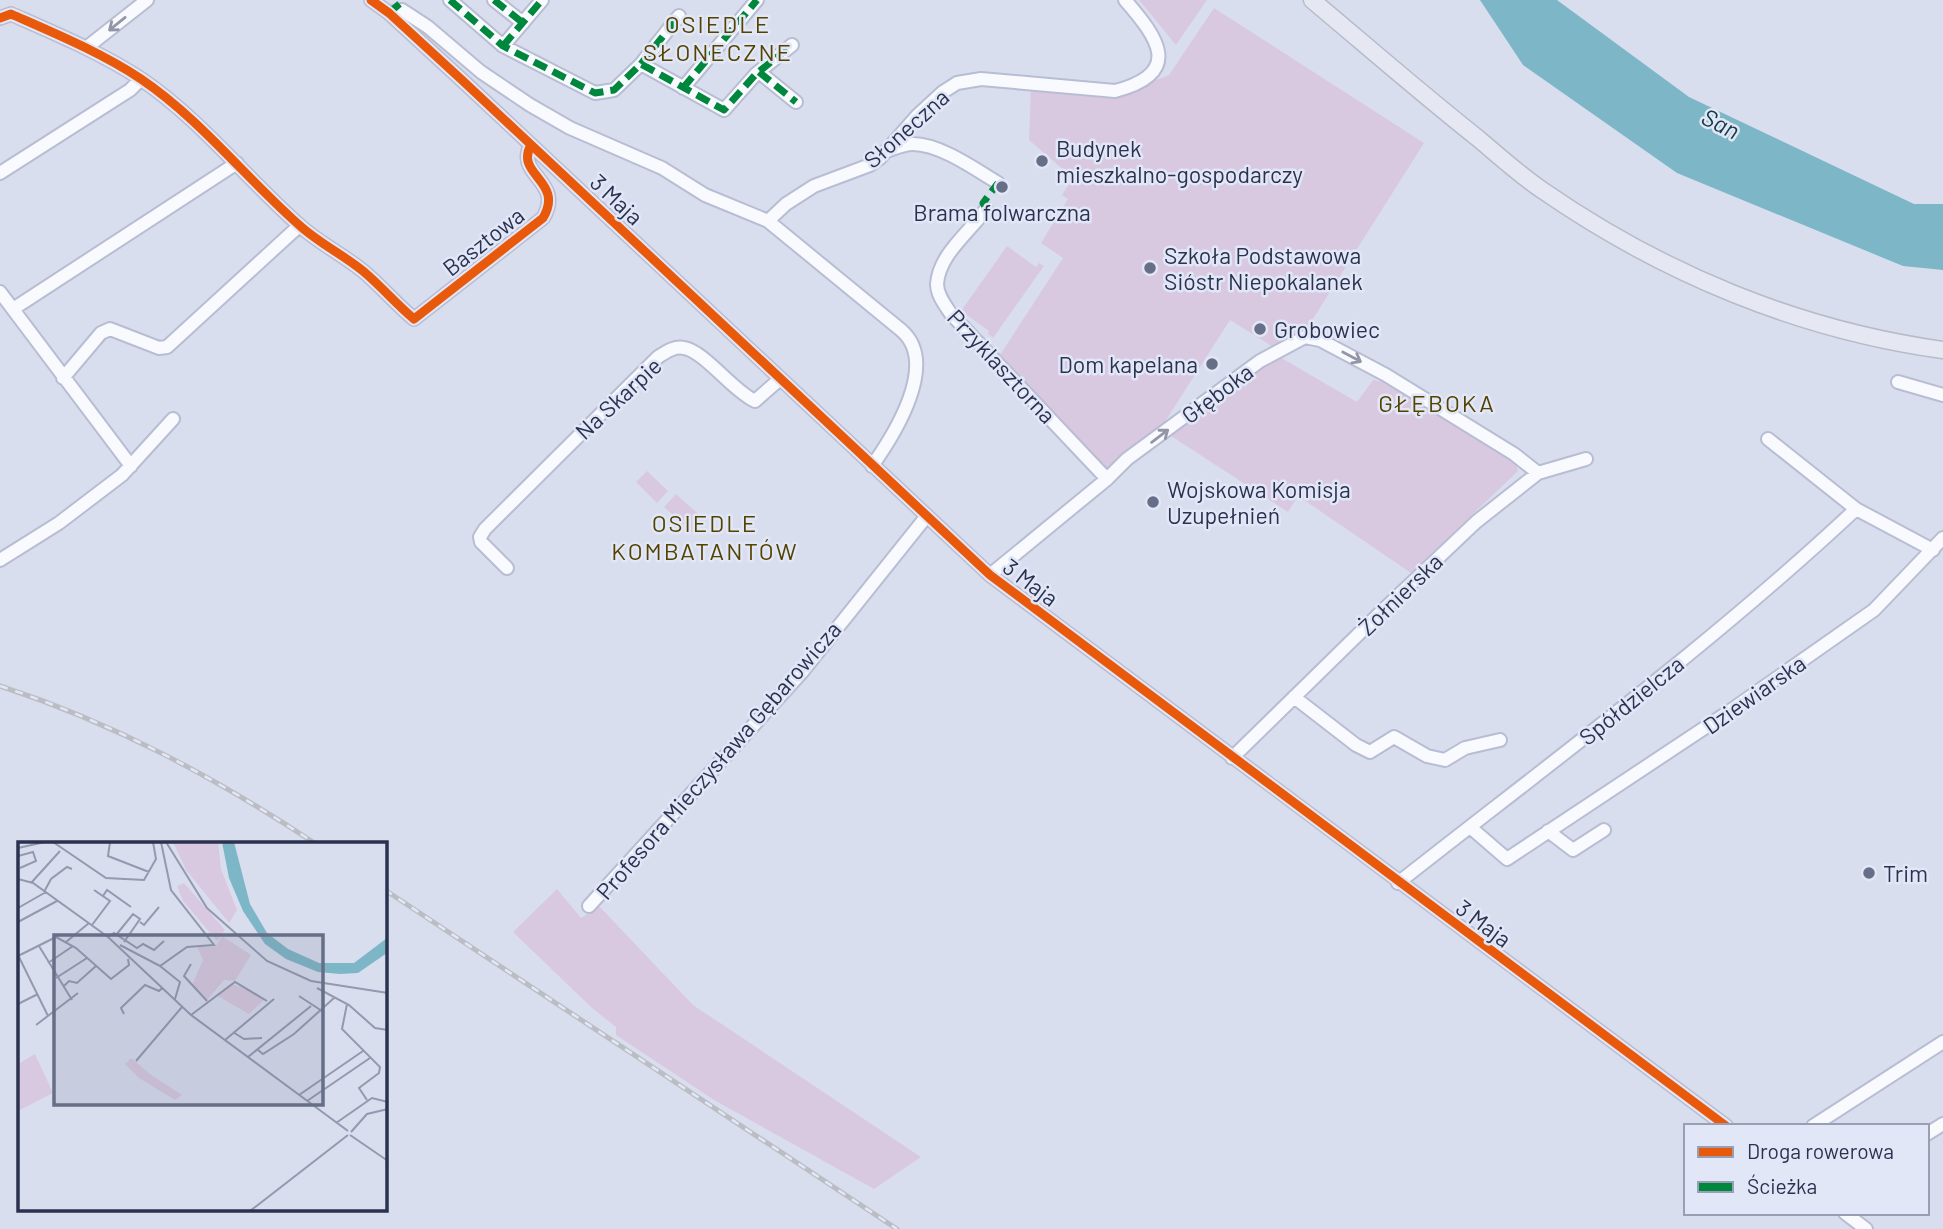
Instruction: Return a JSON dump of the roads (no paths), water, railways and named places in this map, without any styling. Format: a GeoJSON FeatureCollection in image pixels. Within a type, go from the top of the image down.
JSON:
{"type":"FeatureCollection","features":[{"type":"Feature","properties":{"kind":"main road"},"geometry":{"type":"LineString","coordinates":[[1312,0],[1541,189],[1649,256],[1712,287],[1786,315],[1853,333],[1943,350]]}},
{"type":"Feature","properties":{"kind":"street"},"geometry":{"type":"LineString","coordinates":[[86,48],[147,0]]}},
{"type":"Feature","properties":{"kind":"street","name":"3 Maja"},"geometry":{"type":"LineString","coordinates":[[371,0],[389,13],[990,575],[1723,1124]]}},
{"type":"Feature","properties":{"kind":"street"},"geometry":{"type":"LineString","coordinates":[[389,13],[404,0]]}},
{"type":"Feature","properties":{"kind":"street"},"geometry":{"type":"LineString","coordinates":[[450,0],[503,46],[596,93],[614,90],[640,64],[679,16]]}},
{"type":"Feature","properties":{"kind":"street"},"geometry":{"type":"LineString","coordinates":[[494,0],[523,23]]}},
{"type":"Feature","properties":{"kind":"street"},"geometry":{"type":"LineString","coordinates":[[503,46],[542,0]]}},
{"type":"Feature","properties":{"kind":"street"},"geometry":{"type":"LineString","coordinates":[[682,88],[757,0]]}},
{"type":"Feature","properties":{"kind":"street","name":"Słoneczna"},"geometry":{"type":"LineString","coordinates":[[768,221],[803,192],[870,165],[943,92],[967,80],[1115,91],[1147,79],[1158,60],[1158,48],[1153,34],[1125,0]]}},
{"type":"Feature","properties":{"kind":"street"},"geometry":{"type":"LineString","coordinates":[[389,13],[402,10],[428,27],[481,72],[570,128],[662,168],[705,195],[768,221],[908,337],[915,356],[914,383],[895,433],[872,466]]}},
{"type":"Feature","properties":{"kind":"street"},"geometry":{"type":"LineString","coordinates":[[0,18],[12,14],[86,48],[142,79],[176,106],[237,163],[299,226],[167,346],[159,348],[110,329],[101,333],[63,377]]}},
{"type":"Feature","properties":{"kind":"street"},"geometry":{"type":"LineString","coordinates":[[640,64],[724,110],[759,72],[792,45]]}},
{"type":"Feature","properties":{"kind":"street"},"geometry":{"type":"LineString","coordinates":[[759,72],[796,102]]}},
{"type":"Feature","properties":{"kind":"street"},"geometry":{"type":"LineString","coordinates":[[0,173],[130,90],[142,79]]}},
{"type":"Feature","properties":{"kind":"street"},"geometry":{"type":"LineString","coordinates":[[886,151],[909,144],[925,146],[966,163],[998,183]]}},
{"type":"Feature","properties":{"kind":"street","name":"Basztowa"},"geometry":{"type":"LineString","coordinates":[[299,226],[363,272],[414,319],[543,218],[548,207],[548,193],[528,164],[527,152],[531,145]]}},
{"type":"Feature","properties":{"kind":"street"},"geometry":{"type":"LineString","coordinates":[[13,309],[237,163]]}},
{"type":"Feature","properties":{"kind":"street","name":"Przyklasztorna"},"geometry":{"type":"LineString","coordinates":[[986,209],[949,253],[940,271],[937,285],[940,298],[951,314],[1107,479]]}},
{"type":"Feature","properties":{"kind":"street"},"geometry":{"type":"LineString","coordinates":[[0,292],[131,466]]}},
{"type":"Feature","properties":{"kind":"street","name":"Głęboka"},"geometry":{"type":"LineString","coordinates":[[990,575],[1107,479],[1127,459],[1260,361],[1305,337],[1320,340],[1386,375],[1514,454],[1538,473]]}},
{"type":"Feature","properties":{"kind":"street","name":"Na Skarpie"},"geometry":{"type":"LineString","coordinates":[[508,568],[487,551],[480,537],[485,529],[658,357],[673,348],[685,347],[746,397],[755,401],[780,379]]}},
{"type":"Feature","properties":{"kind":"street"},"geometry":{"type":"LineString","coordinates":[[1898,382],[1943,395]]}},
{"type":"Feature","properties":{"kind":"street"},"geometry":{"type":"LineString","coordinates":[[0,560],[59,523],[122,475],[173,419]]}},
{"type":"Feature","properties":{"kind":"street"},"geometry":{"type":"LineString","coordinates":[[1768,439],[1856,509],[1933,550]]}},
{"type":"Feature","properties":{"kind":"street","name":"Żołnierska"},"geometry":{"type":"LineString","coordinates":[[1231,758],[1476,522],[1538,473],[1587,459]]}},
{"type":"Feature","properties":{"kind":"street","name":"Spółdzielcza"},"geometry":{"type":"LineString","coordinates":[[1398,883],[1605,722],[1809,553],[1856,509]]}},
{"type":"Feature","properties":{"kind":"street","name":"Profesora Mieczysława Gębarowicza"},"geometry":{"type":"LineString","coordinates":[[589,906],[802,672],[926,517]]}},
{"type":"Feature","properties":{"kind":"street","name":"Dziewiarska"},"geometry":{"type":"LineString","coordinates":[[1470,827],[1507,859],[1730,711],[1874,610],[1943,538]]}},
{"type":"Feature","properties":{"kind":"street"},"geometry":{"type":"LineString","coordinates":[[1294,697],[1356,745],[1370,752],[1394,737],[1427,756],[1445,760],[1465,748],[1500,740]]}},
{"type":"Feature","properties":{"kind":"street"},"geometry":{"type":"LineString","coordinates":[[1548,831],[1573,850],[1604,830]]}},
{"type":"Feature","properties":{"kind":"street"},"geometry":{"type":"LineString","coordinates":[[1815,1124],[1943,1042]]}},
{"type":"Feature","properties":{"kind":"street"},"geometry":{"type":"LineString","coordinates":[[1848,1215],[1866,1229]]}},
{"type":"Feature","properties":{"kind":"water","name":"San"},"geometry":{"type":"Polygon","coordinates":[[[1480,0],[1557,0],[1689,97],[1914,204],[1943,204],[1943,270],[1903,266],[1677,173],[1523,65],[1480,0]]]}},
{"type":"Feature","properties":{"kind":"railway"},"geometry":{"type":"LineString","coordinates":[[0,686],[83,717],[163,754],[313,842]]}},
{"type":"Feature","properties":{"kind":"railway"},"geometry":{"type":"LineString","coordinates":[[387,891],[897,1229]]}},
{"type":"Feature","properties":{"kind":"place","name":"Budynek mieszkalno-gospodarczy"},"geometry":{"type":"Point","coordinates":[1042,161]}},
{"type":"Feature","properties":{"kind":"place","name":"Brama folwarczna"},"geometry":{"type":"Point","coordinates":[1002,187]}},
{"type":"Feature","properties":{"kind":"place","name":"Szkoła Podstawowa Sióstr Niepokalanek"},"geometry":{"type":"Point","coordinates":[1150,268]}},
{"type":"Feature","properties":{"kind":"place","name":"Grobowiec"},"geometry":{"type":"Point","coordinates":[1260,329]}},
{"type":"Feature","properties":{"kind":"place","name":"Dom kapelana"},"geometry":{"type":"Point","coordinates":[1212,364]}},
{"type":"Feature","properties":{"kind":"place","name":"Wojskowa Komisja Uzupełnień"},"geometry":{"type":"Point","coordinates":[1153,502]}},
{"type":"Feature","properties":{"kind":"place","name":"Trim"},"geometry":{"type":"Point","coordinates":[1869,873]}},
{"type":"Feature","properties":{"kind":"district","name":"OSIEDLE SŁONECZNE"},"geometry":{"type":"Point","coordinates":[718,37]}},
{"type":"Feature","properties":{"kind":"district","name":"GŁĘBOKA"},"geometry":{"type":"Point","coordinates":[1437,402]}},
{"type":"Feature","properties":{"kind":"district","name":"OSIEDLE KOMBATANTÓW"},"geometry":{"type":"Point","coordinates":[705,536]}}]}
